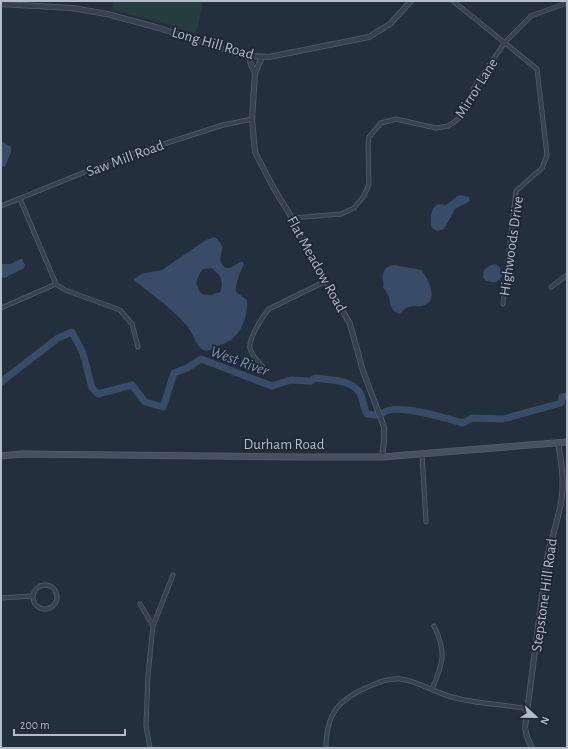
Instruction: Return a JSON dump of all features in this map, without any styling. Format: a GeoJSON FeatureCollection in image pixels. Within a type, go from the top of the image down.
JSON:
{"type":"FeatureCollection","features":[{"type":"Feature","properties":{"kind":"main road","name":"Durham Road"},"geometry":{"type":"LineString","coordinates":[[1,456],[22,454],[300,457],[382,456],[567,442]]}},
{"type":"Feature","properties":{"kind":"street","name":"Long Hill Road"},"geometry":{"type":"LineString","coordinates":[[1,4],[72,8],[107,14],[154,26],[232,52],[262,57],[276,56],[369,37],[390,24],[411,1]]}},
{"type":"Feature","properties":{"kind":"street","name":"Highwoods Drive"},"geometry":{"type":"LineString","coordinates":[[453,1],[537,69],[547,155],[542,168],[516,191],[503,304]]}},
{"type":"Feature","properties":{"kind":"street","name":"Mirror Lane"},"geometry":{"type":"LineString","coordinates":[[292,218],[342,214],[354,208],[364,196],[369,184],[369,137],[381,123],[396,119],[436,128],[448,126],[453,123],[464,112],[474,88],[505,42],[531,16],[567,3]]}},
{"type":"Feature","properties":{"kind":"street","name":"Flat Meadow Road"},"geometry":{"type":"LineString","coordinates":[[249,56],[255,73]]}},
{"type":"Feature","properties":{"kind":"street","name":"Flat Meadow Road"},"geometry":{"type":"LineString","coordinates":[[262,57],[255,73],[252,119],[255,152],[273,188],[292,218],[313,259],[350,324],[363,372],[384,427],[382,456]]}},
{"type":"Feature","properties":{"kind":"street","name":"Saw Mill Road"},"geometry":{"type":"LineString","coordinates":[[1,206],[20,200],[117,159],[222,125],[252,119]]}},
{"type":"Feature","properties":{"kind":"street"},"geometry":{"type":"LineString","coordinates":[[20,200],[56,284],[65,290],[120,310],[132,324],[138,347]]}},
{"type":"Feature","properties":{"kind":"street"},"geometry":{"type":"LineString","coordinates":[[551,287],[567,275]]}},
{"type":"Feature","properties":{"kind":"street"},"geometry":{"type":"LineString","coordinates":[[262,367],[252,354],[250,345],[254,333],[265,313],[269,309],[326,281]]}},
{"type":"Feature","properties":{"kind":"street"},"geometry":{"type":"LineString","coordinates":[[1,308],[56,284]]}},
{"type":"Feature","properties":{"kind":"street","name":"Stepstone Hill Road"},"geometry":{"type":"LineString","coordinates":[[532,748],[527,737],[525,727],[550,540],[562,497],[563,479],[558,442]]}},
{"type":"Feature","properties":{"kind":"street"},"geometry":{"type":"LineString","coordinates":[[422,454],[426,522]]}},
{"type":"Feature","properties":{"kind":"street"},"geometry":{"type":"LineString","coordinates":[[150,748],[146,726],[148,675],[153,626],[173,575]]}},
{"type":"Feature","properties":{"kind":"street"},"geometry":{"type":"LineString","coordinates":[[46,584],[54,589],[57,598],[52,606],[44,609],[39,608],[35,604],[32,596],[36,587],[46,584]]}},
{"type":"Feature","properties":{"kind":"street"},"geometry":{"type":"LineString","coordinates":[[1,598],[32,596]]}},
{"type":"Feature","properties":{"kind":"street"},"geometry":{"type":"LineString","coordinates":[[140,604],[153,626]]}},
{"type":"Feature","properties":{"kind":"street"},"geometry":{"type":"LineString","coordinates":[[432,689],[442,662],[442,642],[434,626]]}},
{"type":"Feature","properties":{"kind":"street"},"geometry":{"type":"LineString","coordinates":[[326,748],[329,721],[336,708],[347,697],[384,680],[398,679],[415,683],[452,697],[528,709]]}},
{"type":"Feature","properties":{"kind":"green space"},"geometry":{"type":"Polygon","coordinates":[[[113,1],[203,1],[196,34],[163,23],[112,10],[113,1]]]}},
{"type":"Feature","properties":{"kind":"water"},"geometry":{"type":"Polygon","coordinates":[[[1,141],[11,147],[11,152],[5,167],[1,166],[1,141]]]}},
{"type":"Feature","properties":{"kind":"water"},"geometry":{"type":"Polygon","coordinates":[[[460,195],[469,197],[470,201],[455,209],[444,229],[437,231],[432,228],[431,218],[434,207],[440,204],[446,205],[460,195]]]}},
{"type":"Feature","properties":{"kind":"water"},"geometry":{"type":"Polygon","coordinates":[[[214,237],[222,245],[220,260],[226,268],[230,268],[240,262],[243,262],[244,265],[238,278],[236,292],[247,300],[247,305],[246,316],[242,327],[236,336],[212,349],[205,350],[199,346],[188,327],[176,314],[134,281],[134,279],[141,274],[162,270],[206,240],[214,237]],[[211,268],[203,269],[197,278],[197,285],[202,294],[211,295],[220,292],[222,285],[221,278],[211,268]]]}},
{"type":"Feature","properties":{"kind":"water"},"geometry":{"type":"Polygon","coordinates":[[[22,259],[25,265],[24,268],[5,278],[1,277],[1,264],[11,264],[22,259]]]}},
{"type":"Feature","properties":{"kind":"water"},"geometry":{"type":"Polygon","coordinates":[[[494,264],[500,268],[502,276],[497,281],[486,281],[483,277],[484,272],[487,267],[494,264]]]}},
{"type":"Feature","properties":{"kind":"water"},"geometry":{"type":"Polygon","coordinates":[[[394,265],[421,270],[430,284],[432,295],[431,300],[427,304],[405,308],[399,314],[393,310],[387,292],[383,288],[383,273],[384,270],[394,265]]]}},
{"type":"Feature","properties":{"kind":"waterway","name":"West River"},"geometry":{"type":"LineString","coordinates":[[1,382],[58,338],[72,332],[83,353],[92,388],[98,394],[132,385],[145,402],[163,407],[174,373],[187,368],[201,359],[272,386],[291,380],[311,381],[315,378],[340,381],[356,388],[360,393],[367,414],[376,415]]}},
{"type":"Feature","properties":{"kind":"waterway","name":"West River"},"geometry":{"type":"LineString","coordinates":[[383,413],[389,410],[410,410],[463,423],[472,418],[503,419],[561,403],[562,397],[567,396]]}}]}
